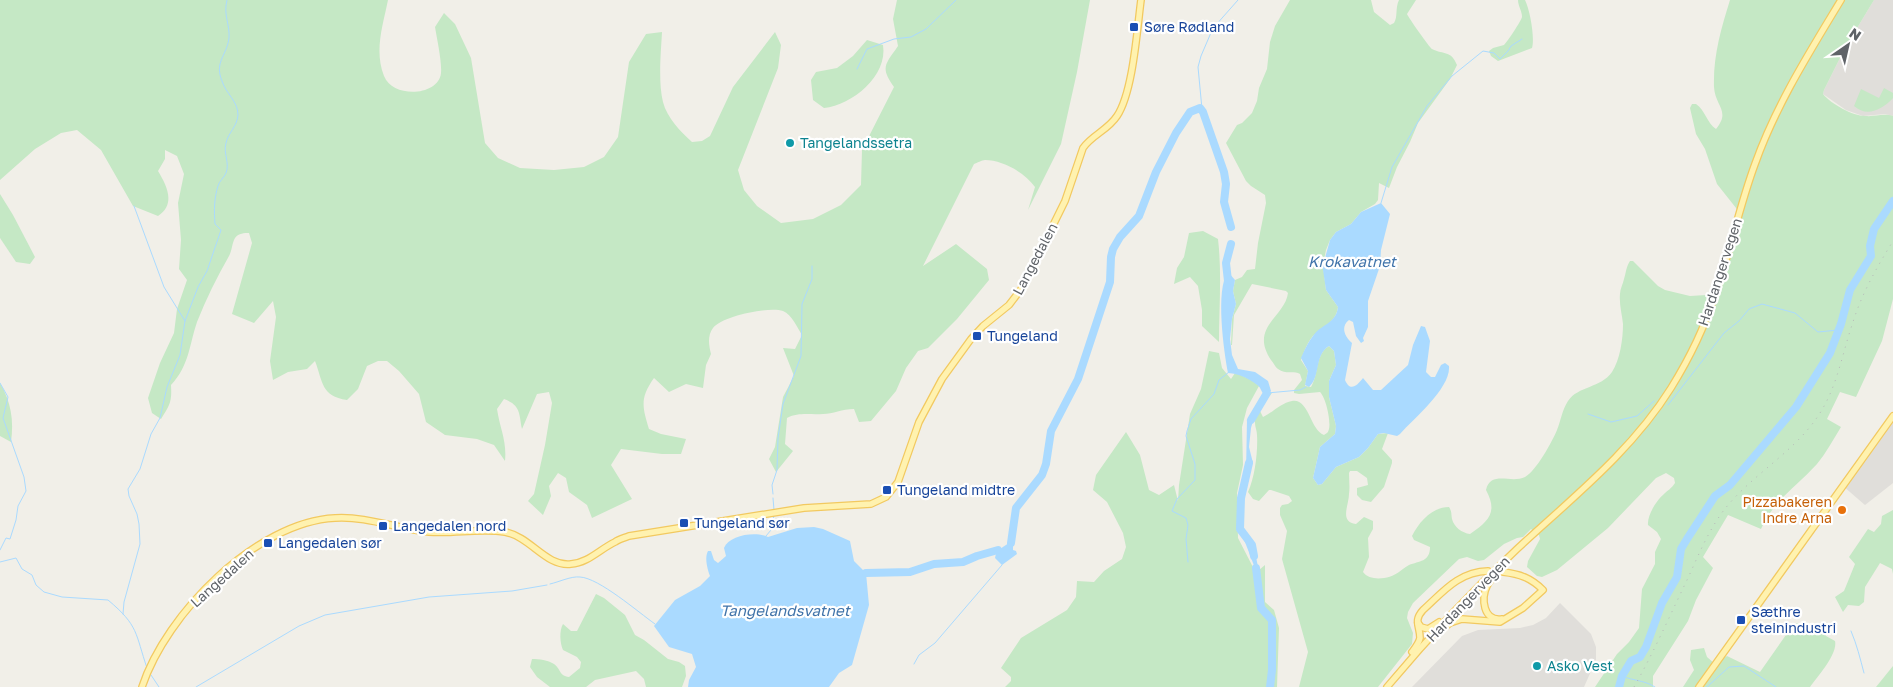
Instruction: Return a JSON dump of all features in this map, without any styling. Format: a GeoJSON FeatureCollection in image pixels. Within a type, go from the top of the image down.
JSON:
{"type":"FeatureCollection","features":[{"type":"Feature","properties":{"kind":"main road","name":"Langedalen"},"geometry":{"type":"LineString","coordinates":[[142,687],[152,661],[168,634],[205,590],[252,550],[282,532],[306,523],[323,519],[347,518],[428,532],[505,532],[525,540],[554,562],[572,564],[590,558],[614,542],[629,536],[804,508],[870,504],[886,497],[898,482],[919,422],[936,388],[971,339],[1020,292],[1066,201],[1083,148],[1111,124],[1121,108],[1133,58],[1142,0]]}},
{"type":"Feature","properties":{"kind":"main road","name":"Hardangervegen"},"geometry":{"type":"LineString","coordinates":[[1386,687],[1474,590],[1596,477],[1632,440],[1656,410],[1680,373],[1698,339],[1714,298],[1749,179],[1768,130],[1794,79],[1841,0]]}},
{"type":"Feature","properties":{"kind":"main road"},"geometry":{"type":"LineString","coordinates":[[1699,687],[1893,416]]}},
{"type":"Feature","properties":{"kind":"main road"},"geometry":{"type":"LineString","coordinates":[[1506,618],[1498,619],[1488,615],[1484,601],[1486,589],[1492,579],[1544,526]]}},
{"type":"Feature","properties":{"kind":"main road"},"geometry":{"type":"LineString","coordinates":[[1386,687],[1417,646],[1420,637],[1417,621],[1422,610],[1460,578],[1469,573],[1488,571]]}},
{"type":"Feature","properties":{"kind":"main road"},"geometry":{"type":"LineString","coordinates":[[1392,681],[1407,669],[1436,635],[1450,623],[1466,619],[1500,622],[1523,608],[1543,590],[1529,578],[1503,572]]}},
{"type":"Feature","properties":{"kind":"main road"},"geometry":{"type":"LineString","coordinates":[[1417,621],[1422,627],[1432,628],[1464,596],[1474,590]]}},
{"type":"Feature","properties":{"kind":"shaded area"},"geometry":{"type":"Polygon","coordinates":[[[1874,0],[1893,0],[1893,116],[1885,114],[1863,116],[1846,110],[1823,94],[1845,48],[1874,0]]]}},
{"type":"Feature","properties":{"kind":"shaded area"},"geometry":{"type":"Polygon","coordinates":[[[1893,416],[1893,483],[1865,505],[1843,486],[1893,416]]]}},
{"type":"Feature","properties":{"kind":"shaded area"},"geometry":{"type":"Polygon","coordinates":[[[1560,603],[1591,634],[1596,647],[1596,660],[1584,687],[1412,687],[1462,636],[1478,630],[1520,628],[1533,625],[1546,618],[1560,603]]]}},
{"type":"Feature","properties":{"kind":"green space"},"geometry":{"type":"Polygon","coordinates":[[[0,0],[388,0],[380,38],[381,67],[389,83],[396,88],[415,92],[433,86],[438,81],[441,73],[435,27],[444,13],[455,24],[471,58],[485,143],[498,158],[520,168],[554,170],[584,167],[604,157],[618,137],[629,62],[646,34],[662,32],[660,76],[663,102],[671,119],[692,142],[702,141],[710,136],[733,87],[775,32],[781,45],[778,68],[738,170],[744,190],[757,206],[781,223],[813,219],[841,205],[861,185],[862,150],[894,87],[887,75],[886,66],[898,46],[893,19],[897,0],[1090,0],[1061,144],[1028,210],[1035,187],[1026,177],[1013,168],[999,162],[985,160],[974,164],[923,266],[956,244],[987,269],[989,280],[957,319],[928,348],[918,351],[906,368],[896,391],[871,421],[859,422],[854,409],[827,414],[800,414],[787,418],[785,444],[793,451],[776,472],[769,459],[775,447],[783,397],[794,376],[783,348],[795,349],[802,335],[792,318],[783,311],[758,311],[736,316],[718,324],[711,331],[709,341],[711,354],[706,365],[703,388],[686,384],[669,392],[654,378],[646,391],[644,408],[649,429],[661,434],[686,439],[681,454],[662,454],[621,449],[611,465],[632,499],[592,518],[587,505],[569,492],[566,478],[558,473],[549,486],[551,496],[543,515],[528,501],[534,494],[545,445],[552,403],[549,392],[537,394],[522,429],[519,414],[514,404],[504,399],[497,409],[504,441],[505,461],[494,445],[477,439],[445,435],[426,422],[419,394],[399,371],[387,361],[378,361],[367,366],[358,389],[347,400],[332,395],[324,387],[315,361],[307,369],[288,372],[273,380],[270,361],[276,317],[273,301],[254,323],[232,314],[252,243],[249,233],[240,234],[234,240],[230,254],[197,322],[182,371],[171,385],[170,403],[161,419],[152,413],[148,398],[160,363],[174,333],[177,309],[187,280],[179,269],[181,240],[178,203],[184,174],[177,156],[165,150],[165,159],[158,171],[167,189],[167,206],[158,216],[133,206],[101,150],[77,130],[61,133],[35,149],[0,180],[0,0]]]}},
{"type":"Feature","properties":{"kind":"green space"},"geometry":{"type":"Polygon","coordinates":[[[1290,0],[1371,0],[1374,12],[1390,25],[1395,21],[1399,0],[1416,0],[1407,14],[1408,16],[1432,49],[1450,55],[1457,65],[1450,79],[1418,123],[1389,188],[1379,183],[1378,200],[1375,204],[1361,212],[1351,224],[1336,232],[1330,240],[1323,265],[1326,290],[1338,307],[1337,312],[1330,323],[1310,339],[1301,360],[1308,371],[1305,386],[1311,387],[1321,354],[1329,346],[1334,351],[1336,365],[1329,381],[1329,397],[1336,426],[1335,434],[1320,447],[1313,478],[1318,485],[1322,484],[1336,467],[1359,457],[1378,434],[1388,433],[1382,449],[1392,460],[1392,463],[1384,487],[1371,502],[1362,500],[1357,495],[1357,488],[1368,485],[1367,478],[1357,471],[1350,471],[1346,512],[1346,517],[1351,523],[1356,524],[1364,517],[1373,521],[1373,529],[1368,538],[1369,557],[1363,572],[1370,577],[1386,578],[1409,565],[1420,562],[1428,556],[1430,547],[1414,540],[1412,536],[1422,521],[1432,512],[1449,507],[1455,525],[1461,531],[1470,534],[1482,525],[1490,515],[1491,510],[1490,498],[1486,490],[1489,484],[1497,479],[1520,479],[1529,474],[1539,463],[1551,442],[1564,408],[1572,396],[1602,381],[1612,372],[1622,343],[1623,324],[1620,292],[1630,261],[1633,261],[1658,286],[1665,290],[1690,296],[1706,295],[1720,286],[1742,219],[1740,213],[1717,184],[1705,149],[1696,134],[1690,108],[1692,104],[1696,104],[1716,129],[1720,123],[1722,113],[1715,94],[1714,76],[1716,53],[1730,0],[1874,0],[1845,48],[1823,94],[1837,105],[1854,114],[1893,116],[1893,299],[1882,341],[1856,397],[1840,392],[1827,419],[1841,427],[1826,451],[1817,464],[1772,510],[1761,529],[1728,515],[1703,557],[1713,568],[1696,600],[1688,621],[1653,676],[1653,687],[1595,687],[1617,654],[1639,628],[1642,589],[1655,564],[1655,552],[1661,539],[1657,532],[1648,525],[1649,517],[1658,501],[1675,483],[1674,478],[1666,473],[1656,478],[1608,528],[1557,570],[1542,577],[1537,576],[1527,567],[1528,561],[1540,539],[1539,535],[1531,529],[1523,537],[1504,544],[1484,560],[1478,561],[1467,557],[1459,559],[1413,603],[1407,618],[1413,633],[1412,644],[1378,687],[1299,687],[1308,652],[1282,559],[1287,531],[1280,515],[1282,505],[1292,501],[1289,496],[1269,490],[1259,501],[1253,499],[1248,492],[1254,472],[1256,456],[1257,435],[1255,419],[1259,406],[1270,392],[1272,393],[1260,411],[1263,417],[1284,404],[1298,401],[1306,409],[1315,427],[1324,435],[1329,429],[1329,415],[1320,392],[1294,393],[1294,390],[1302,380],[1300,374],[1284,372],[1278,369],[1265,349],[1264,339],[1266,331],[1286,301],[1288,293],[1286,291],[1252,284],[1234,315],[1231,345],[1232,319],[1236,304],[1233,291],[1235,280],[1242,277],[1247,270],[1255,269],[1266,203],[1265,195],[1246,181],[1226,143],[1237,125],[1242,123],[1252,113],[1267,69],[1270,42],[1275,26],[1290,0]]]}},
{"type":"Feature","properties":{"kind":"green space"},"geometry":{"type":"Polygon","coordinates":[[[1518,0],[1525,0],[1529,10],[1532,48],[1498,61],[1491,56],[1489,51],[1504,45],[1522,17],[1518,0]]]}},
{"type":"Feature","properties":{"kind":"green space"},"geometry":{"type":"Polygon","coordinates":[[[867,40],[883,45],[883,56],[880,68],[866,87],[856,95],[835,106],[824,108],[813,100],[811,80],[816,72],[837,68],[853,56],[867,40]]]}},
{"type":"Feature","properties":{"kind":"green space"},"geometry":{"type":"Polygon","coordinates":[[[1884,88],[1893,93],[1893,98],[1880,109],[1869,112],[1859,110],[1854,106],[1861,89],[1879,98],[1884,88]]]}},
{"type":"Feature","properties":{"kind":"green space"},"geometry":{"type":"Polygon","coordinates":[[[0,194],[35,257],[30,264],[16,262],[0,238],[0,194]]]}},
{"type":"Feature","properties":{"kind":"green space"},"geometry":{"type":"Polygon","coordinates":[[[1203,231],[1218,239],[1220,278],[1219,342],[1202,326],[1202,310],[1198,286],[1190,277],[1174,284],[1177,268],[1184,257],[1189,233],[1203,231]]]}},
{"type":"Feature","properties":{"kind":"green space"},"geometry":{"type":"Polygon","coordinates":[[[1209,351],[1219,353],[1222,368],[1231,379],[1237,373],[1259,386],[1247,408],[1242,427],[1243,465],[1237,493],[1238,538],[1257,575],[1259,570],[1265,565],[1265,602],[1274,610],[1279,628],[1277,687],[1005,687],[1011,681],[1011,677],[1001,668],[1021,638],[1067,610],[1076,597],[1077,581],[1094,582],[1104,571],[1122,559],[1126,547],[1123,533],[1107,502],[1093,490],[1096,475],[1126,432],[1140,455],[1149,490],[1159,495],[1174,485],[1178,501],[1190,414],[1201,389],[1209,351]]]}},
{"type":"Feature","properties":{"kind":"green space"},"geometry":{"type":"Polygon","coordinates":[[[0,383],[11,411],[11,442],[0,436],[0,383]]]}},
{"type":"Feature","properties":{"kind":"green space"},"geometry":{"type":"Polygon","coordinates":[[[1893,510],[1893,574],[1892,569],[1880,563],[1865,587],[1864,602],[1859,606],[1848,605],[1843,612],[1835,597],[1844,591],[1855,564],[1849,557],[1868,529],[1874,532],[1881,524],[1882,516],[1893,510]]]}},
{"type":"Feature","properties":{"kind":"green space"},"geometry":{"type":"Polygon","coordinates":[[[596,594],[625,615],[635,635],[668,659],[685,666],[686,676],[682,687],[646,687],[644,679],[636,671],[595,680],[586,687],[550,687],[537,677],[530,667],[532,659],[552,663],[563,675],[569,677],[580,668],[581,662],[577,657],[563,650],[561,630],[563,624],[571,631],[577,631],[596,594]]]}},
{"type":"Feature","properties":{"kind":"green space"},"geometry":{"type":"Polygon","coordinates":[[[1798,623],[1812,630],[1818,624],[1826,630],[1826,636],[1835,641],[1831,658],[1810,687],[1683,687],[1694,670],[1690,660],[1691,650],[1704,648],[1707,657],[1715,664],[1727,656],[1760,672],[1793,625],[1798,623]]]}},
{"type":"Feature","properties":{"kind":"green space"},"geometry":{"type":"Polygon","coordinates":[[[1893,666],[1893,687],[1876,687],[1893,666]]]}},
{"type":"Feature","properties":{"kind":"water","name":"Krokavatnet"},"geometry":{"type":"Polygon","coordinates":[[[1381,203],[1390,214],[1381,250],[1380,266],[1368,301],[1368,327],[1363,338],[1364,341],[1361,343],[1356,336],[1353,322],[1349,320],[1346,323],[1344,329],[1347,338],[1352,343],[1345,380],[1349,386],[1354,387],[1363,378],[1373,390],[1381,390],[1408,365],[1413,345],[1421,326],[1425,327],[1430,341],[1426,372],[1431,377],[1435,377],[1441,365],[1445,363],[1449,366],[1448,375],[1438,393],[1400,434],[1397,436],[1384,433],[1378,434],[1359,457],[1336,467],[1322,484],[1318,485],[1313,478],[1320,447],[1335,434],[1336,426],[1329,397],[1329,381],[1336,365],[1334,351],[1329,346],[1321,355],[1315,377],[1309,387],[1305,385],[1308,371],[1301,358],[1316,332],[1337,313],[1338,307],[1326,290],[1323,270],[1330,240],[1336,232],[1351,224],[1361,212],[1381,203]]]}},
{"type":"Feature","properties":{"kind":"water"},"geometry":{"type":"Polygon","coordinates":[[[1228,272],[1235,280],[1233,291],[1236,304],[1230,339],[1232,355],[1238,369],[1255,372],[1268,381],[1271,391],[1267,393],[1245,377],[1228,373],[1221,306],[1224,280],[1228,272]]]}},
{"type":"Feature","properties":{"kind":"water"},"geometry":{"type":"Polygon","coordinates":[[[1256,410],[1251,428],[1249,447],[1253,463],[1246,473],[1247,420],[1256,410]]]}},
{"type":"Feature","properties":{"kind":"water","name":"Tangelandsvatnet"},"geometry":{"type":"Polygon","coordinates":[[[814,527],[850,541],[854,561],[866,573],[869,605],[852,665],[839,673],[829,687],[688,687],[689,680],[696,667],[692,654],[669,647],[654,626],[675,600],[700,586],[710,576],[706,561],[708,551],[711,551],[714,560],[718,563],[726,556],[724,548],[731,540],[737,537],[757,534],[768,537],[797,528],[814,527]]]}},
{"type":"Feature","properties":{"kind":"water"},"geometry":{"type":"Polygon","coordinates":[[[1240,529],[1254,551],[1258,576],[1240,529]]]}},
{"type":"Feature","properties":{"kind":"water"},"geometry":{"type":"Polygon","coordinates":[[[1009,543],[1013,544],[1013,550],[1017,554],[1002,565],[995,558],[1000,549],[1009,543]]]}},
{"type":"Feature","properties":{"kind":"waterway"},"geometry":{"type":"LineString","coordinates":[[123,614],[124,602],[140,544],[137,514],[128,489],[140,469],[151,434],[160,418],[167,387],[180,355],[185,321],[198,287],[207,271],[221,230],[215,224],[216,195],[219,184],[227,169],[226,143],[238,115],[236,106],[224,86],[219,69],[229,38],[226,10],[227,0]]}},
{"type":"Feature","properties":{"kind":"waterway"},"geometry":{"type":"LineString","coordinates":[[857,69],[867,49],[894,39],[911,37],[926,29],[956,0]]}},
{"type":"Feature","properties":{"kind":"waterway"},"geometry":{"type":"LineString","coordinates":[[1215,26],[1238,0]]}},
{"type":"Feature","properties":{"kind":"waterway"},"geometry":{"type":"LineString","coordinates":[[1202,109],[1198,67],[1213,28]]}},
{"type":"Feature","properties":{"kind":"waterway"},"geometry":{"type":"LineString","coordinates":[[1381,203],[1392,167],[1427,106],[1452,76],[1483,51],[1494,53],[1500,59],[1511,46],[1522,39]]}},
{"type":"Feature","properties":{"kind":"waterway"},"geometry":{"type":"LineString","coordinates":[[1011,543],[1016,508],[1042,475],[1046,464],[1051,431],[1078,379],[1110,282],[1113,249],[1120,237],[1139,216],[1156,172],[1176,133],[1190,112],[1200,108],[1224,172],[1226,184],[1224,202],[1231,227]]}},
{"type":"Feature","properties":{"kind":"waterway"},"geometry":{"type":"LineString","coordinates":[[1619,687],[1622,676],[1631,661],[1640,657],[1646,647],[1662,603],[1677,577],[1681,549],[1687,539],[1715,496],[1730,485],[1796,407],[1830,353],[1841,324],[1850,290],[1871,256],[1870,246],[1874,229],[1893,201]]}},
{"type":"Feature","properties":{"kind":"waterway"},"geometry":{"type":"LineString","coordinates":[[134,206],[164,287],[185,321]]}},
{"type":"Feature","properties":{"kind":"waterway"},"geometry":{"type":"LineString","coordinates":[[1228,281],[1226,263],[1231,244]]}},
{"type":"Feature","properties":{"kind":"waterway"},"geometry":{"type":"LineString","coordinates":[[773,494],[772,485],[777,470],[778,438],[783,404],[801,356],[802,304],[812,279],[812,266]]}},
{"type":"Feature","properties":{"kind":"waterway"},"geometry":{"type":"LineString","coordinates":[[1668,405],[1724,333],[1739,321],[1749,309],[1762,304],[1795,313],[1818,332],[1838,330]]}},
{"type":"Feature","properties":{"kind":"waterway"},"geometry":{"type":"LineString","coordinates":[[1188,562],[1186,539],[1188,525],[1186,518],[1172,511],[1177,499],[1195,480],[1195,464],[1186,436],[1187,431],[1191,419],[1214,394],[1219,380],[1229,372]]}},
{"type":"Feature","properties":{"kind":"waterway"},"geometry":{"type":"LineString","coordinates":[[0,383],[8,397],[3,418],[24,477],[26,491],[18,506],[10,539],[6,538],[0,550]]}},
{"type":"Feature","properties":{"kind":"waterway"},"geometry":{"type":"LineString","coordinates":[[1251,420],[1267,393],[1263,385]]}},
{"type":"Feature","properties":{"kind":"waterway"},"geometry":{"type":"LineString","coordinates":[[1267,393],[1300,390],[1306,387]]}},
{"type":"Feature","properties":{"kind":"waterway"},"geometry":{"type":"LineString","coordinates":[[1588,414],[1611,422],[1637,416],[1654,401]]}},
{"type":"Feature","properties":{"kind":"waterway"},"geometry":{"type":"LineString","coordinates":[[1249,463],[1241,498],[1240,529],[1252,545],[1254,556]]}},
{"type":"Feature","properties":{"kind":"waterway"},"geometry":{"type":"LineString","coordinates":[[773,498],[774,510]]}},
{"type":"Feature","properties":{"kind":"waterway"},"geometry":{"type":"LineString","coordinates":[[766,536],[771,530],[774,515]]}},
{"type":"Feature","properties":{"kind":"waterway"},"geometry":{"type":"LineString","coordinates":[[866,573],[910,572],[934,564],[963,562],[998,550]]}},
{"type":"Feature","properties":{"kind":"waterway"},"geometry":{"type":"LineString","coordinates":[[0,562],[16,558],[22,569],[32,575],[36,585],[44,592],[62,597],[108,600],[131,624],[138,638],[147,668]]}},
{"type":"Feature","properties":{"kind":"waterway"},"geometry":{"type":"LineString","coordinates":[[914,664],[919,655],[935,643],[1002,565]]}},
{"type":"Feature","properties":{"kind":"waterway"},"geometry":{"type":"LineString","coordinates":[[1256,568],[1261,608],[1272,620],[1270,687]]}},
{"type":"Feature","properties":{"kind":"waterway"},"geometry":{"type":"LineString","coordinates":[[550,584],[573,577],[588,579],[608,589],[655,624]]}},
{"type":"Feature","properties":{"kind":"waterway"},"geometry":{"type":"LineString","coordinates":[[196,687],[299,626],[325,615],[429,597],[512,591],[547,585]]}},
{"type":"Feature","properties":{"kind":"waterway"},"geometry":{"type":"LineString","coordinates":[[1851,631],[1864,673]]}},
{"type":"Feature","properties":{"kind":"waterway"},"geometry":{"type":"LineString","coordinates":[[1707,687],[1729,667],[1744,666],[1776,687]]}},
{"type":"Feature","properties":{"kind":"waterway"},"geometry":{"type":"LineString","coordinates":[[151,675],[159,687]]}},
{"type":"Feature","properties":{"kind":"waterway"},"geometry":{"type":"LineString","coordinates":[[1622,676],[1655,687]]}},
{"type":"Feature","properties":{"kind":"railway"},"geometry":{"type":"LineString","coordinates":[[1634,687],[1711,529],[1721,514],[1746,487],[1801,438],[1823,408],[1836,377],[1849,333],[1865,290],[1893,241]]}},
{"type":"Feature","properties":{"kind":"place","name":"Søre Rødland"},"geometry":{"type":"Point","coordinates":[1134,27]}},
{"type":"Feature","properties":{"kind":"place","name":"Tangelandssetra"},"geometry":{"type":"Point","coordinates":[790,143]}},
{"type":"Feature","properties":{"kind":"place","name":"Tungeland"},"geometry":{"type":"Point","coordinates":[977,336]}},
{"type":"Feature","properties":{"kind":"place","name":"Tungeland midtre"},"geometry":{"type":"Point","coordinates":[887,490]}},
{"type":"Feature","properties":{"kind":"place","name":"Pizzabakeren Indre Arna"},"geometry":{"type":"Point","coordinates":[1842,510]}},
{"type":"Feature","properties":{"kind":"place","name":"Tungeland sør"},"geometry":{"type":"Point","coordinates":[684,523]}},
{"type":"Feature","properties":{"kind":"place","name":"Langedalen nord"},"geometry":{"type":"Point","coordinates":[383,526]}},
{"type":"Feature","properties":{"kind":"place","name":"Langedalen sør"},"geometry":{"type":"Point","coordinates":[268,543]}},
{"type":"Feature","properties":{"kind":"place","name":"Sæthre steinindustri"},"geometry":{"type":"Point","coordinates":[1741,620]}},
{"type":"Feature","properties":{"kind":"place","name":"Asko Vest"},"geometry":{"type":"Point","coordinates":[1537,666]}}]}
